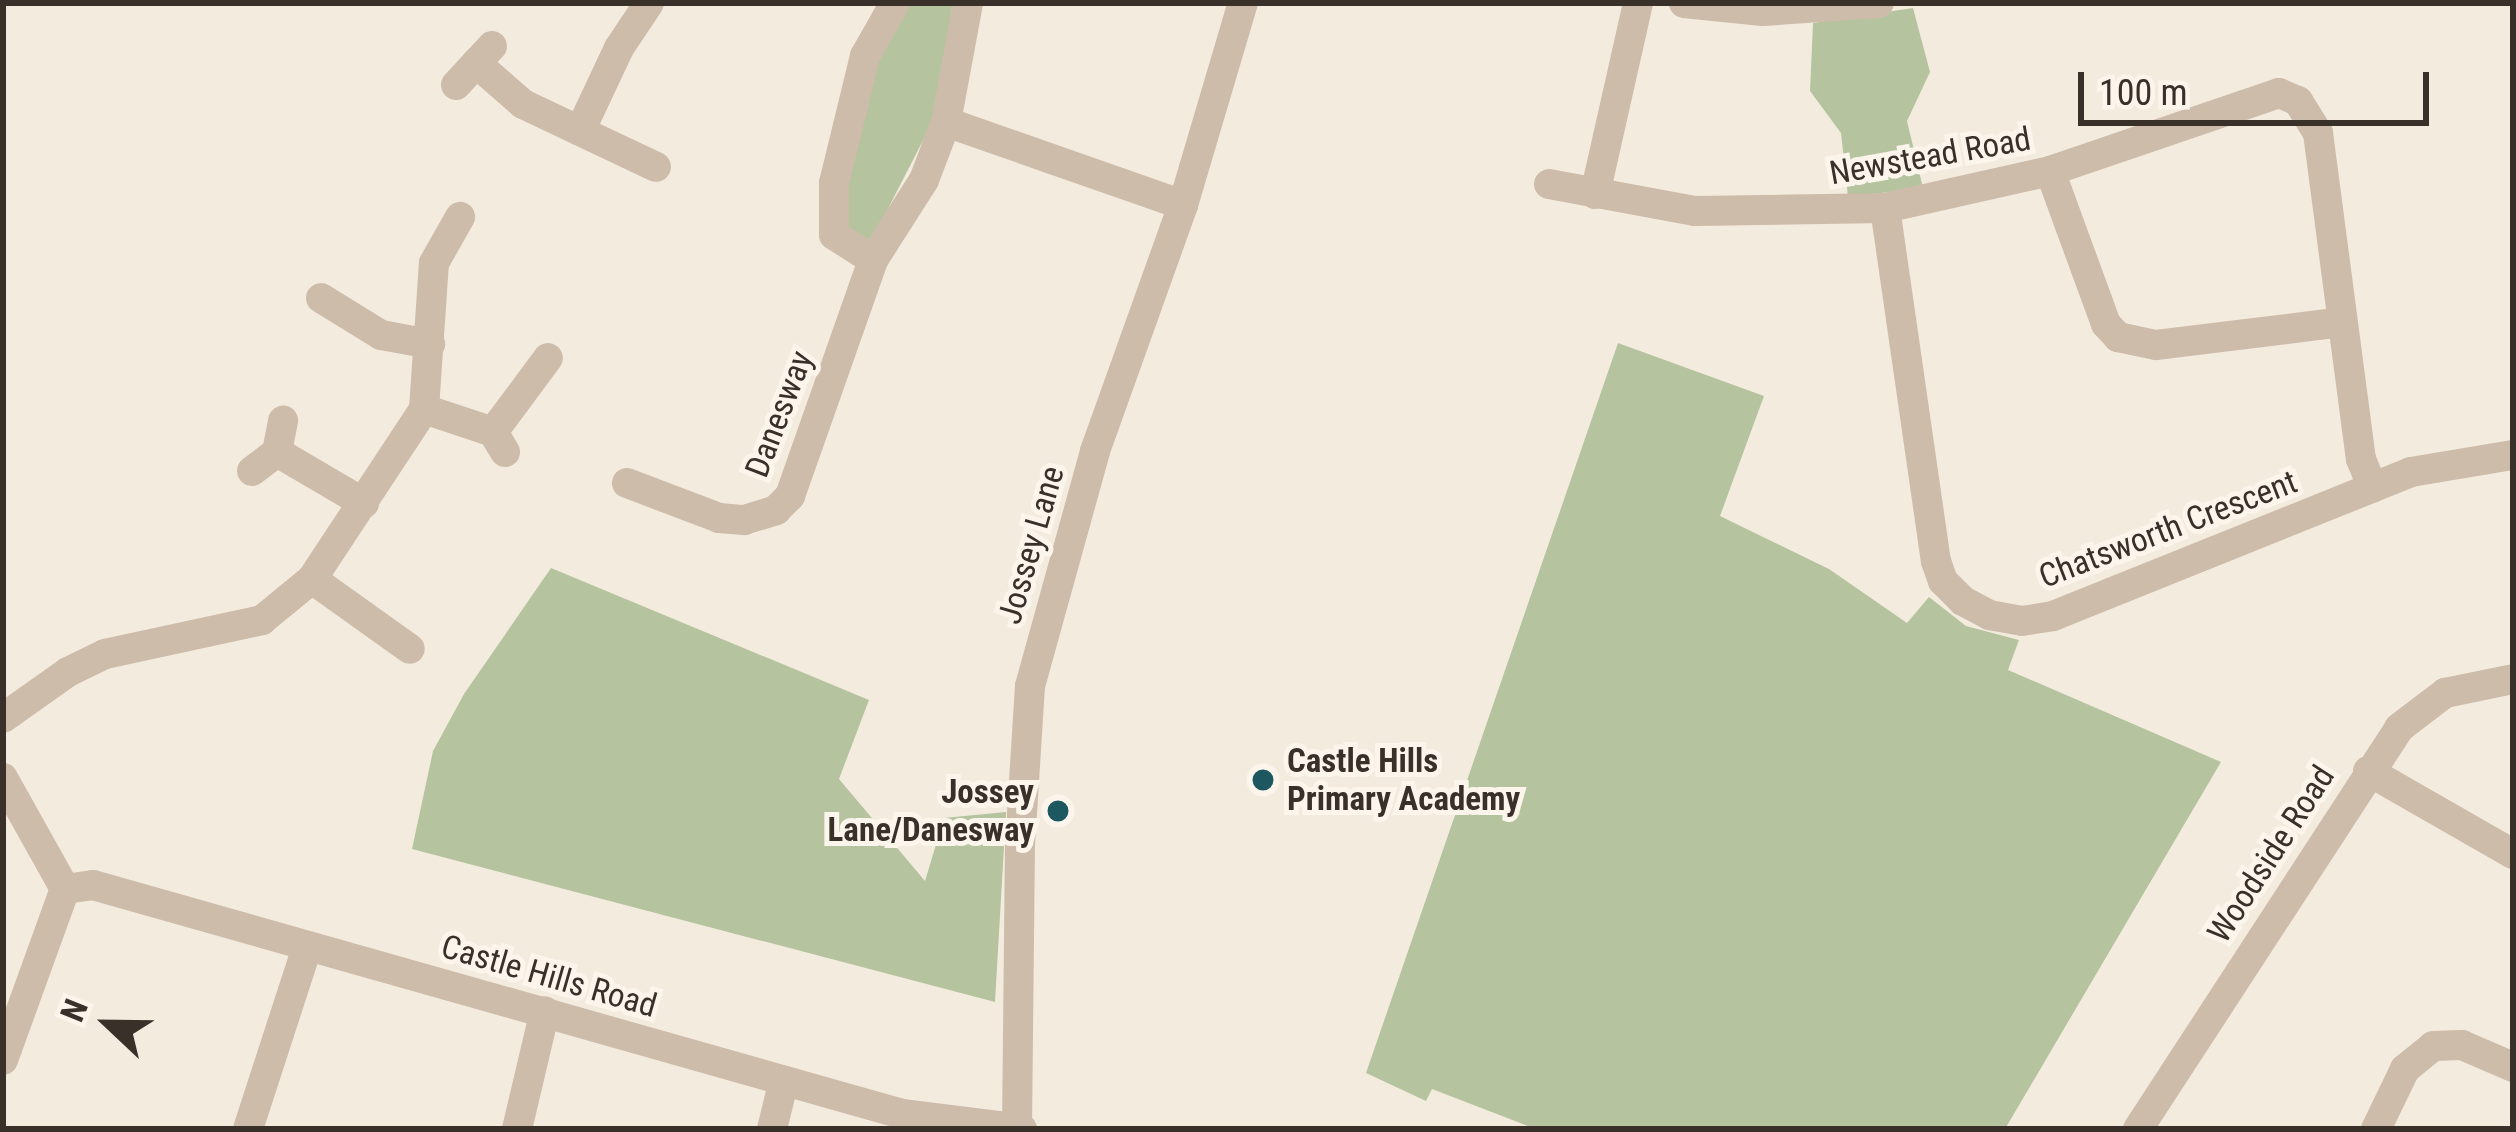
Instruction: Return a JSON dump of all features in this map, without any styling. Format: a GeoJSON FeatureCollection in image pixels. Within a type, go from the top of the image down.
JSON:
{"type":"FeatureCollection","features":[{"type":"Feature","properties":{"kind":"street"},"geometry":{"type":"LineString","coordinates":[[580,131],[619,48],[649,3]]}},
{"type":"Feature","properties":{"kind":"street"},"geometry":{"type":"LineString","coordinates":[[873,260],[834,236],[834,183],[859,76],[896,3]]}},
{"type":"Feature","properties":{"kind":"street","name":"Danesway"},"geometry":{"type":"LineString","coordinates":[[627,483],[719,518],[744,520],[776,510],[800,479],[873,260],[924,180],[946,122],[968,3]]}},
{"type":"Feature","properties":{"kind":"street","name":"Jossey Lane"},"geometry":{"type":"LineString","coordinates":[[1018,1129],[1020,845],[1030,686],[1095,451],[1183,205],[1243,3]]}},
{"type":"Feature","properties":{"kind":"street"},"geometry":{"type":"LineString","coordinates":[[1595,194],[1638,3]]}},
{"type":"Feature","properties":{"kind":"street"},"geometry":{"type":"LineString","coordinates":[[1684,3],[1763,10],[1879,3]]}},
{"type":"Feature","properties":{"kind":"street"},"geometry":{"type":"LineString","coordinates":[[475,65],[523,104],[656,167]]}},
{"type":"Feature","properties":{"kind":"street","name":"Newstead Road"},"geometry":{"type":"LineString","coordinates":[[1549,184],[1695,211],[1886,208],[2050,171],[2278,93],[2298,101],[2318,133],[2361,459],[2373,488]]}},
{"type":"Feature","properties":{"kind":"street"},"geometry":{"type":"LineString","coordinates":[[946,122],[1183,205]]}},
{"type":"Feature","properties":{"kind":"street"},"geometry":{"type":"LineString","coordinates":[[2050,171],[2106,324],[2118,337],[2156,344],[2342,322]]}},
{"type":"Feature","properties":{"kind":"street","name":"Chatsworth Crescent"},"geometry":{"type":"LineString","coordinates":[[1886,208],[1936,561],[1943,581],[1963,602],[1989,615],[2022,621],[2053,616],[2411,472],[2513,455]]}},
{"type":"Feature","properties":{"kind":"street"},"geometry":{"type":"LineString","coordinates":[[3,718],[68,672],[105,654],[262,620],[312,579],[424,409],[434,263],[460,217]]}},
{"type":"Feature","properties":{"kind":"street"},"geometry":{"type":"LineString","coordinates":[[321,298],[381,334],[430,344]]}},
{"type":"Feature","properties":{"kind":"street"},"geometry":{"type":"LineString","coordinates":[[424,409],[499,442],[548,358]]}},
{"type":"Feature","properties":{"kind":"street"},"geometry":{"type":"LineString","coordinates":[[252,472],[277,452],[284,421]]}},
{"type":"Feature","properties":{"kind":"street"},"geometry":{"type":"LineString","coordinates":[[277,452],[364,503]]}},
{"type":"Feature","properties":{"kind":"street"},"geometry":{"type":"LineString","coordinates":[[312,579],[410,649]]}},
{"type":"Feature","properties":{"kind":"street","name":"Woodside Road"},"geometry":{"type":"LineString","coordinates":[[2138,1129],[2368,771],[2420,708],[2445,693],[2513,679]]}},
{"type":"Feature","properties":{"kind":"street"},"geometry":{"type":"LineString","coordinates":[[2368,771],[2513,854]]}},
{"type":"Feature","properties":{"kind":"street"},"geometry":{"type":"LineString","coordinates":[[3,778],[65,889],[3,1060]]}},
{"type":"Feature","properties":{"kind":"street","name":"Castle Hills Road"},"geometry":{"type":"LineString","coordinates":[[65,889],[92,885],[902,1114],[1018,1129]]}},
{"type":"Feature","properties":{"kind":"street"},"geometry":{"type":"LineString","coordinates":[[248,1129],[307,947]]}},
{"type":"Feature","properties":{"kind":"street"},"geometry":{"type":"LineString","coordinates":[[517,1129],[545,1011]]}},
{"type":"Feature","properties":{"kind":"street"},"geometry":{"type":"LineString","coordinates":[[2377,1129],[2405,1069],[2433,1046],[2462,1045],[2513,1067]]}},
{"type":"Feature","properties":{"kind":"street"},"geometry":{"type":"LineString","coordinates":[[772,1129],[784,1080]]}},
{"type":"Feature","properties":{"kind":"green space"},"geometry":{"type":"Polygon","coordinates":[[[907,3],[953,3],[933,121],[873,238],[849,242],[841,203],[877,51],[907,3]]]}},
{"type":"Feature","properties":{"kind":"green space"},"geometry":{"type":"Polygon","coordinates":[[[1913,8],[1930,72],[1907,121],[1923,188],[1848,197],[1841,133],[1810,91],[1813,23],[1913,8]]]}},
{"type":"Feature","properties":{"kind":"green space"},"geometry":{"type":"Polygon","coordinates":[[[1618,343],[1764,396],[1720,516],[1829,569],[1907,623],[1929,597],[1966,626],[2019,640],[2008,670],[2221,762],[2005,1129],[1536,1129],[1432,1089],[1426,1101],[1366,1073],[1618,343]]]}},
{"type":"Feature","properties":{"kind":"green space"},"geometry":{"type":"Polygon","coordinates":[[[551,568],[869,700],[839,779],[925,881],[944,818],[1006,812],[995,1002],[412,849],[433,751],[464,694],[551,568]]]}},
{"type":"Feature","properties":{"kind":"place","name":"Castle Hills Primary Academy"},"geometry":{"type":"Point","coordinates":[1263,780]}},
{"type":"Feature","properties":{"kind":"place","name":"Jossey Lane/Danesway"},"geometry":{"type":"Point","coordinates":[1058,811]}}]}
